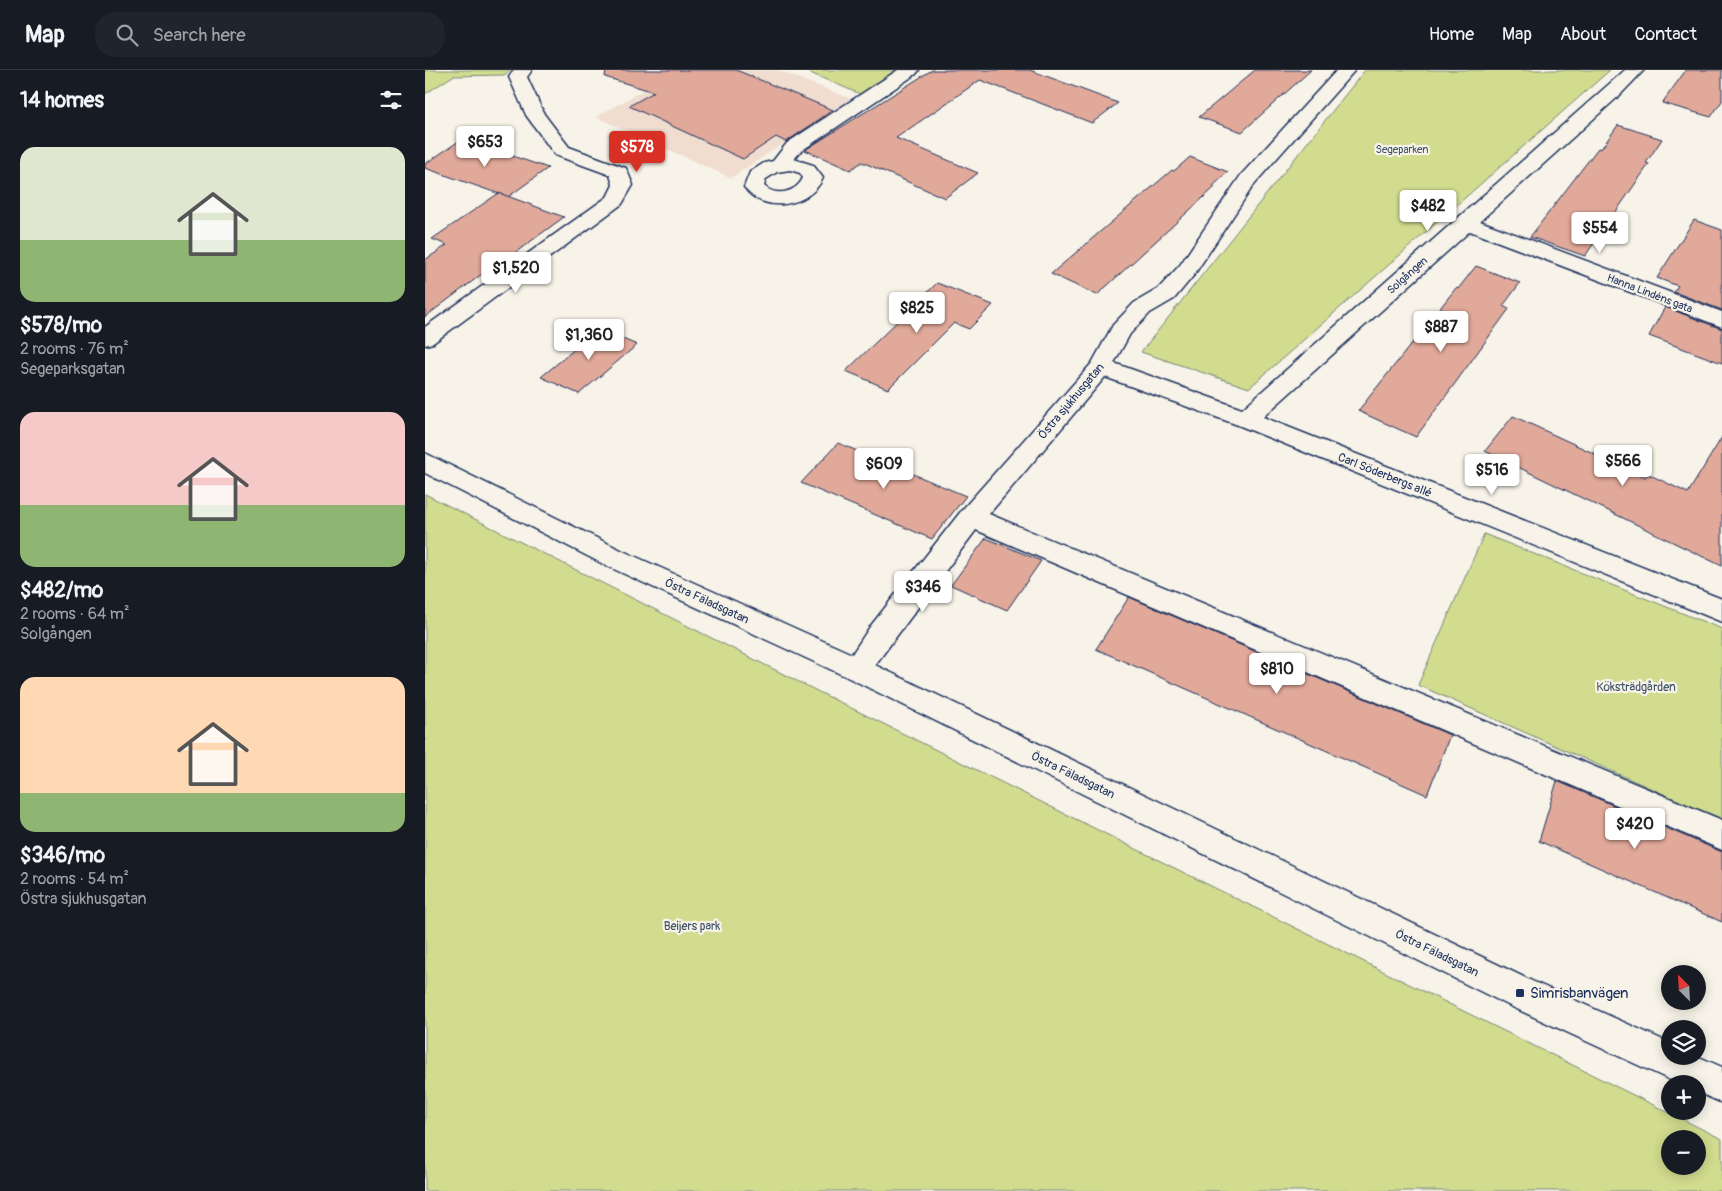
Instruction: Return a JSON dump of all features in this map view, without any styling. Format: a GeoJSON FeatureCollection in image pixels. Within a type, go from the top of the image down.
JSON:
{"type":"FeatureCollection","features":[{"type":"Feature","properties":{"kind":"street"},"geometry":{"type":"LineString","coordinates":[[425,338],[615,200],[623,185],[619,172],[562,151],[535,115],[518,77],[523,70]]}},
{"type":"Feature","properties":{"kind":"street"},"geometry":{"type":"LineString","coordinates":[[780,165],[794,147],[910,70]]}},
{"type":"Feature","properties":{"kind":"street","name":"Östra sjukhusgatan"},"geometry":{"type":"LineString","coordinates":[[857,669],[879,636],[964,526],[1101,367],[1121,330],[1142,308],[1166,294],[1187,270],[1248,179],[1346,70]]}},
{"type":"Feature","properties":{"kind":"street","name":"Solgången"},"geometry":{"type":"LineString","coordinates":[[1246,419],[1614,91],[1635,70]]}},
{"type":"Feature","properties":{"kind":"street","name":"Hanna Lindéns gata"},"geometry":{"type":"LineString","coordinates":[[1465,222],[1722,320]]}},
{"type":"Feature","properties":{"kind":"street","name":"Carl Söderbergs allé"},"geometry":{"type":"LineString","coordinates":[[1101,367],[1246,419],[1722,611]]}},
{"type":"Feature","properties":{"kind":"street","name":"Östra Fäladsgatan"},"geometry":{"type":"LineString","coordinates":[[425,462],[614,558],[857,669],[1520,993],[1722,1085]]}},
{"type":"Feature","properties":{"kind":"street"},"geometry":{"type":"LineString","coordinates":[[964,526],[1722,835]]}},
{"type":"Feature","properties":{"kind":"shaded area"},"geometry":{"type":"Polygon","coordinates":[[[679,70],[778,70],[851,99],[731,178],[596,117],[679,70]]]}},
{"type":"Feature","properties":{"kind":"green space"},"geometry":{"type":"Polygon","coordinates":[[[425,70],[512,70],[504,75],[453,76],[425,94],[425,70]]]}},
{"type":"Feature","properties":{"kind":"green space"},"geometry":{"type":"Polygon","coordinates":[[[803,70],[897,70],[860,94],[803,70]]]}},
{"type":"Feature","properties":{"kind":"green space","name":"Segeparken"},"geometry":{"type":"Polygon","coordinates":[[[1365,70],[1610,70],[1249,388],[1141,352],[1365,70]]]}},
{"type":"Feature","properties":{"kind":"green space","name":"Beijers park"},"geometry":{"type":"Polygon","coordinates":[[[425,494],[819,692],[1661,1109],[1661,1120],[1684,1120],[1704,1130],[1661,1130],[1661,1175],[1706,1175],[1706,1131],[1722,1139],[1722,1191],[425,1191],[425,494]]]}},
{"type":"Feature","properties":{"kind":"green space","name":"Köksträdgården"},"geometry":{"type":"Polygon","coordinates":[[[1484,534],[1722,629],[1722,820],[1418,685],[1484,534]]]}},
{"type":"Feature","properties":{"kind":"building"},"geometry":{"type":"Polygon","coordinates":[[[606,70],[736,70],[833,110],[786,142],[776,137],[743,159],[629,106],[654,92],[605,77],[606,70]]]}},
{"type":"Feature","properties":{"kind":"building"},"geometry":{"type":"Polygon","coordinates":[[[932,70],[1030,70],[1118,103],[1092,123],[980,80],[896,138],[978,173],[945,198],[862,162],[850,170],[805,150],[932,70]]]}},
{"type":"Feature","properties":{"kind":"building"},"geometry":{"type":"Polygon","coordinates":[[[1255,70],[1311,70],[1242,132],[1199,117],[1255,70]]]}},
{"type":"Feature","properties":{"kind":"building"},"geometry":{"type":"Polygon","coordinates":[[[1686,70],[1722,70],[1722,101],[1711,117],[1662,103],[1686,70]]]}},
{"type":"Feature","properties":{"kind":"building"},"geometry":{"type":"Polygon","coordinates":[[[1618,125],[1662,139],[1646,163],[1649,164],[1585,256],[1530,237],[1598,148],[1601,149],[1618,125]]]}},
{"type":"Feature","properties":{"kind":"building"},"geometry":{"type":"Polygon","coordinates":[[[462,139],[548,168],[508,197],[425,168],[425,164],[462,139]]]}},
{"type":"Feature","properties":{"kind":"building"},"geometry":{"type":"Polygon","coordinates":[[[1190,157],[1228,172],[1213,186],[1215,187],[1097,295],[1051,274],[1172,170],[1174,171],[1190,157]]]}},
{"type":"Feature","properties":{"kind":"building"},"geometry":{"type":"Polygon","coordinates":[[[499,193],[564,217],[497,266],[494,265],[425,317],[425,260],[447,245],[432,239],[499,193]]]}},
{"type":"Feature","properties":{"kind":"building"},"geometry":{"type":"Polygon","coordinates":[[[1694,220],[1722,230],[1722,310],[1674,292],[1678,286],[1657,278],[1694,220]]]}},
{"type":"Feature","properties":{"kind":"building"},"geometry":{"type":"Polygon","coordinates":[[[1476,266],[1520,283],[1503,306],[1509,309],[1416,437],[1358,411],[1456,288],[1458,289],[1476,266]]]}},
{"type":"Feature","properties":{"kind":"building"},"geometry":{"type":"Polygon","coordinates":[[[937,283],[993,305],[969,329],[954,323],[888,389],[846,371],[937,283]]]}},
{"type":"Feature","properties":{"kind":"building"},"geometry":{"type":"Polygon","coordinates":[[[1665,307],[1722,329],[1722,363],[1649,336],[1665,307]]]}},
{"type":"Feature","properties":{"kind":"building"},"geometry":{"type":"Polygon","coordinates":[[[599,329],[637,345],[579,394],[541,377],[599,329]]]}},
{"type":"Feature","properties":{"kind":"building"},"geometry":{"type":"Polygon","coordinates":[[[1513,416],[1645,477],[1648,474],[1688,493],[1722,437],[1722,566],[1485,451],[1513,416]]]}},
{"type":"Feature","properties":{"kind":"building"},"geometry":{"type":"Polygon","coordinates":[[[838,443],[966,496],[932,539],[801,483],[838,443]]]}},
{"type":"Feature","properties":{"kind":"building"},"geometry":{"type":"Polygon","coordinates":[[[986,538],[1041,561],[1007,610],[951,585],[986,538]]]}},
{"type":"Feature","properties":{"kind":"building"},"geometry":{"type":"Polygon","coordinates":[[[1129,597],[1450,735],[1427,795],[1096,649],[1129,597]]]}},
{"type":"Feature","properties":{"kind":"building"},"geometry":{"type":"Polygon","coordinates":[[[1557,781],[1722,852],[1722,922],[1539,841],[1557,781]]]}},
{"type":"Feature","properties":{"kind":"place","name":"Simrisbanvägen"},"geometry":{"type":"Point","coordinates":[1520,993]}}]}
